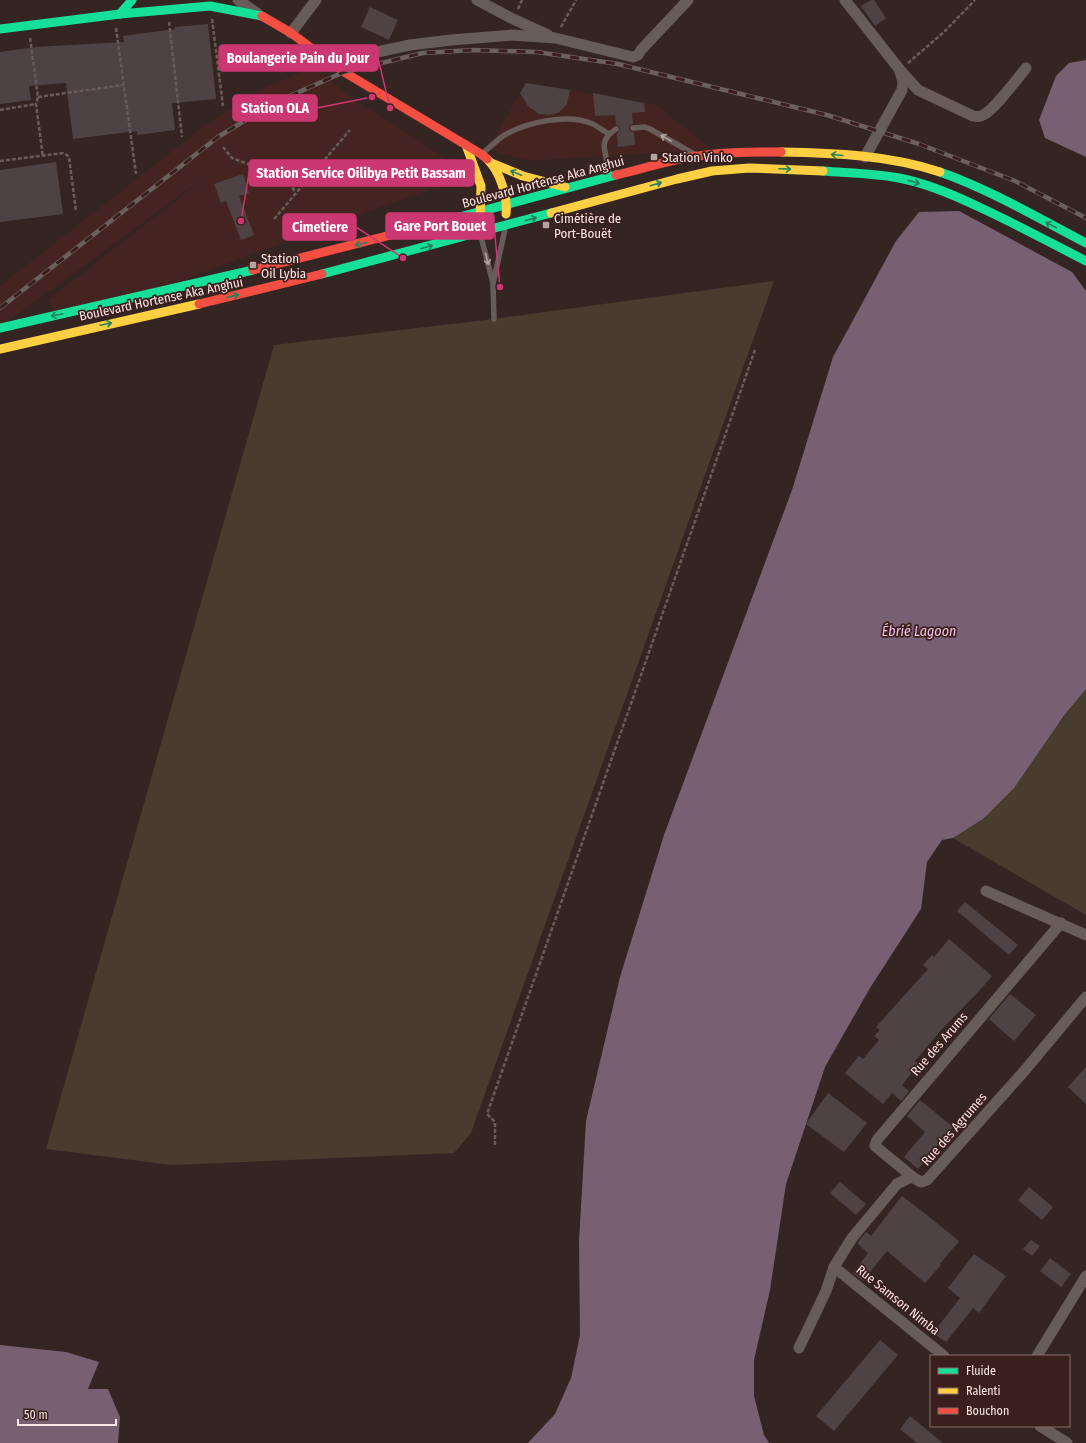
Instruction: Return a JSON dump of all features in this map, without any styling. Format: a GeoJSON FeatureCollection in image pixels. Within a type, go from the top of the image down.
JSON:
{"type":"FeatureCollection","features":[{"type":"Feature","properties":{"kind":"main road"},"geometry":{"type":"LineString","coordinates":[[118,15],[132,0]]}},
{"type":"Feature","properties":{"kind":"main road"},"geometry":{"type":"LineString","coordinates":[[0,29],[210,6],[263,16],[291,33],[344,72],[482,154],[491,163],[500,180],[507,205],[506,226]]}},
{"type":"Feature","properties":{"kind":"main road"},"geometry":{"type":"LineString","coordinates":[[466,145],[481,186],[480,233]]}},
{"type":"Feature","properties":{"kind":"main road","name":"Boulevard Hortense Aka Anghui"},"geometry":{"type":"LineString","coordinates":[[0,328],[231,276],[480,213],[668,161],[698,156],[741,152],[786,152],[865,157],[907,163],[934,170],[969,184],[1013,205],[1086,244]]}},
{"type":"Feature","properties":{"kind":"main road"},"geometry":{"type":"LineString","coordinates":[[491,163],[523,176],[566,188]]}},
{"type":"Feature","properties":{"kind":"main road","name":"Boulevard Hortense Aka Anghui"},"geometry":{"type":"LineString","coordinates":[[0,349],[269,288],[506,226],[677,178],[712,171],[750,168],[820,170],[900,178],[929,186],[964,200],[1008,220],[1086,261]]}},
{"type":"Feature","properties":{"kind":"street"},"geometry":{"type":"LineString","coordinates":[[238,0],[263,16]]}},
{"type":"Feature","properties":{"kind":"street"},"geometry":{"type":"LineString","coordinates":[[291,33],[316,0]]}},
{"type":"Feature","properties":{"kind":"street"},"geometry":{"type":"LineString","coordinates":[[477,0],[513,19],[555,38]]}},
{"type":"Feature","properties":{"kind":"street"},"geometry":{"type":"LineString","coordinates":[[330,62],[410,45],[512,35],[555,38],[633,57],[638,55],[688,0]]}},
{"type":"Feature","properties":{"kind":"street"},"geometry":{"type":"LineString","coordinates":[[845,0],[900,70],[918,90],[962,112],[977,117],[984,115],[1026,68]]}},
{"type":"Feature","properties":{"kind":"street"},"geometry":{"type":"LineString","coordinates":[[865,157],[902,90],[903,82],[900,70]]}},
{"type":"Feature","properties":{"kind":"street"},"geometry":{"type":"LineString","coordinates":[[986,891],[1086,935]]}},
{"type":"Feature","properties":{"kind":"street","name":"Rue des Arums"},"geometry":{"type":"LineString","coordinates":[[914,1178],[875,1146],[877,1140],[1060,923]]}},
{"type":"Feature","properties":{"kind":"street","name":"Rue des Agrumes"},"geometry":{"type":"LineString","coordinates":[[799,1348],[826,1291],[834,1267],[852,1238],[897,1184],[906,1178],[914,1178],[921,1182],[927,1180],[1026,1069],[1086,997]]}},
{"type":"Feature","properties":{"kind":"street","name":"Rue Samson Nimba"},"geometry":{"type":"LineString","coordinates":[[834,1267],[943,1355]]}},
{"type":"Feature","properties":{"kind":"street"},"geometry":{"type":"LineString","coordinates":[[1038,1355],[1086,1276]]}},
{"type":"Feature","properties":{"kind":"street"},"geometry":{"type":"LineString","coordinates":[[1042,1427],[1067,1443]]}},
{"type":"Feature","properties":{"kind":"lane"},"geometry":{"type":"LineString","coordinates":[[482,154],[502,137],[530,124],[557,120],[587,122],[594,124],[609,134]]}},
{"type":"Feature","properties":{"kind":"lane"},"geometry":{"type":"LineString","coordinates":[[633,128],[645,127],[650,129],[698,156]]}},
{"type":"Feature","properties":{"kind":"lane"},"geometry":{"type":"LineString","coordinates":[[609,177],[604,146],[606,137],[616,129]]}},
{"type":"Feature","properties":{"kind":"lane"},"geometry":{"type":"LineString","coordinates":[[494,319],[494,284],[506,226]]}},
{"type":"Feature","properties":{"kind":"lane"},"geometry":{"type":"LineString","coordinates":[[480,233],[494,284]]}},
{"type":"Feature","properties":{"kind":"path"},"geometry":{"type":"LineString","coordinates":[[555,38],[576,0]]}},
{"type":"Feature","properties":{"kind":"path"},"geometry":{"type":"LineString","coordinates":[[900,70],[944,32],[975,0]]}},
{"type":"Feature","properties":{"kind":"path"},"geometry":{"type":"LineString","coordinates":[[210,6],[223,106]]}},
{"type":"Feature","properties":{"kind":"path"},"geometry":{"type":"LineString","coordinates":[[168,10],[182,137]]}},
{"type":"Feature","properties":{"kind":"path"},"geometry":{"type":"LineString","coordinates":[[118,15],[123,85],[136,174]]}},
{"type":"Feature","properties":{"kind":"path"},"geometry":{"type":"LineString","coordinates":[[28,26],[38,97],[36,104],[43,157]]}},
{"type":"Feature","properties":{"kind":"path"},"geometry":{"type":"LineString","coordinates":[[38,97],[123,85]]}},
{"type":"Feature","properties":{"kind":"path"},"geometry":{"type":"LineString","coordinates":[[0,110],[36,104]]}},
{"type":"Feature","properties":{"kind":"path"},"geometry":{"type":"LineString","coordinates":[[274,219],[350,130]]}},
{"type":"Feature","properties":{"kind":"path"},"geometry":{"type":"LineString","coordinates":[[223,147],[232,158],[290,180],[295,193]]}},
{"type":"Feature","properties":{"kind":"path"},"geometry":{"type":"LineString","coordinates":[[0,161],[43,157],[63,153],[67,155],[69,157],[76,211]]}},
{"type":"Feature","properties":{"kind":"path"},"geometry":{"type":"LineString","coordinates":[[495,1145],[495,1122],[487,1114],[755,350]]}},
{"type":"Feature","properties":{"kind":"shaded area"},"geometry":{"type":"Polygon","coordinates":[[[313,67],[354,99],[447,159],[458,169],[457,180],[341,221],[137,297],[56,314],[48,300],[214,171],[0,327],[0,286],[208,123],[264,88],[313,67]]]}},
{"type":"Feature","properties":{"kind":"shaded area"},"geometry":{"type":"Polygon","coordinates":[[[526,83],[657,105],[711,149],[531,161],[499,153],[489,147],[526,83]]]}},
{"type":"Feature","properties":{"kind":"shaded area"},"geometry":{"type":"Polygon","coordinates":[[[774,281],[471,1133],[454,1153],[172,1165],[46,1149],[274,345],[494,319],[774,281]]]}},
{"type":"Feature","properties":{"kind":"shaded area"},"geometry":{"type":"Polygon","coordinates":[[[1086,689],[1086,915],[953,838],[983,819],[1086,689]]]}},
{"type":"Feature","properties":{"kind":"water"},"geometry":{"type":"Polygon","coordinates":[[[1086,60],[1086,157],[1045,138],[1039,120],[1056,76],[1069,63],[1086,60]]]}},
{"type":"Feature","properties":{"kind":"water","name":"Ébrié Lagoon"},"geometry":{"type":"Polygon","coordinates":[[[959,211],[1072,272],[1086,291],[1086,689],[1063,717],[1014,788],[983,819],[953,838],[942,840],[927,862],[921,909],[870,988],[825,1067],[786,1184],[770,1290],[754,1360],[754,1396],[764,1435],[769,1443],[528,1443],[555,1414],[571,1378],[580,1335],[579,1241],[586,1121],[620,977],[664,835],[792,490],[833,357],[896,241],[919,212],[959,211]]]}},
{"type":"Feature","properties":{"kind":"water"},"geometry":{"type":"Polygon","coordinates":[[[0,1345],[66,1352],[99,1362],[88,1389],[108,1389],[120,1417],[118,1443],[0,1443],[0,1345]]]}},
{"type":"Feature","properties":{"kind":"building"},"geometry":{"type":"Polygon","coordinates":[[[871,0],[874,0],[886,18],[875,26],[861,6],[871,0]]]}},
{"type":"Feature","properties":{"kind":"building"},"geometry":{"type":"Polygon","coordinates":[[[370,7],[398,20],[389,40],[361,27],[370,7]]]}},
{"type":"Feature","properties":{"kind":"building"},"geometry":{"type":"Polygon","coordinates":[[[208,24],[216,99],[172,103],[175,130],[137,135],[137,131],[73,139],[66,83],[29,86],[31,100],[0,104],[0,52],[36,47],[124,42],[123,36],[175,29],[175,27],[208,24]]]}},
{"type":"Feature","properties":{"kind":"building"},"geometry":{"type":"Polygon","coordinates":[[[526,83],[570,90],[567,104],[558,113],[549,115],[539,114],[528,106],[520,93],[526,83]]]}},
{"type":"Feature","properties":{"kind":"building"},"geometry":{"type":"Polygon","coordinates":[[[593,93],[644,103],[645,112],[632,113],[633,124],[629,126],[631,132],[634,132],[635,145],[618,147],[617,134],[620,129],[619,126],[616,125],[615,115],[595,116],[593,93]]]}},
{"type":"Feature","properties":{"kind":"building"},"geometry":{"type":"Polygon","coordinates":[[[56,162],[63,214],[0,222],[0,170],[56,162]]]}},
{"type":"Feature","properties":{"kind":"building"},"geometry":{"type":"Polygon","coordinates":[[[243,174],[249,193],[239,196],[254,235],[241,240],[226,201],[221,203],[214,184],[243,174]]]}},
{"type":"Feature","properties":{"kind":"building"},"geometry":{"type":"Polygon","coordinates":[[[965,902],[1018,945],[1009,955],[957,911],[965,902]]]}},
{"type":"Feature","properties":{"kind":"building"},"geometry":{"type":"Polygon","coordinates":[[[949,939],[992,976],[942,1029],[915,1061],[919,1064],[902,1085],[909,1091],[901,1101],[892,1093],[883,1104],[845,1073],[859,1056],[863,1059],[879,1040],[874,1036],[880,1030],[876,1027],[928,969],[923,965],[932,955],[934,957],[949,939]]]}},
{"type":"Feature","properties":{"kind":"building"},"geometry":{"type":"Polygon","coordinates":[[[1010,994],[1036,1015],[1014,1041],[989,1019],[1010,994]]]}},
{"type":"Feature","properties":{"kind":"building"},"geometry":{"type":"Polygon","coordinates":[[[1086,1067],[1086,1104],[1068,1087],[1086,1067]]]}},
{"type":"Feature","properties":{"kind":"building"},"geometry":{"type":"Polygon","coordinates":[[[828,1093],[867,1123],[844,1152],[806,1124],[828,1093]]]}},
{"type":"Feature","properties":{"kind":"building"},"geometry":{"type":"Polygon","coordinates":[[[920,1100],[953,1127],[918,1169],[904,1157],[925,1132],[907,1116],[920,1100]]]}},
{"type":"Feature","properties":{"kind":"building"},"geometry":{"type":"Polygon","coordinates":[[[840,1182],[866,1204],[856,1215],[830,1193],[840,1182]]]}},
{"type":"Feature","properties":{"kind":"building"},"geometry":{"type":"Polygon","coordinates":[[[1029,1187],[1053,1207],[1042,1220],[1018,1200],[1029,1187]]]}},
{"type":"Feature","properties":{"kind":"building"},"geometry":{"type":"Polygon","coordinates":[[[902,1196],[959,1241],[925,1283],[887,1251],[863,1281],[853,1273],[868,1253],[857,1243],[866,1232],[871,1236],[902,1196]]]}},
{"type":"Feature","properties":{"kind":"building"},"geometry":{"type":"Polygon","coordinates":[[[1031,1240],[1040,1246],[1032,1256],[1023,1249],[1031,1240]]]}},
{"type":"Feature","properties":{"kind":"building"},"geometry":{"type":"Polygon","coordinates":[[[974,1254],[1006,1276],[979,1313],[973,1308],[946,1342],[933,1333],[960,1298],[948,1288],[974,1254]]]}},
{"type":"Feature","properties":{"kind":"building"},"geometry":{"type":"Polygon","coordinates":[[[1050,1258],[1071,1274],[1061,1287],[1040,1271],[1050,1258]]]}},
{"type":"Feature","properties":{"kind":"building"},"geometry":{"type":"Polygon","coordinates":[[[880,1340],[898,1355],[834,1431],[816,1416],[880,1340]]]}},
{"type":"Feature","properties":{"kind":"building"},"geometry":{"type":"Polygon","coordinates":[[[910,1416],[943,1443],[917,1443],[900,1429],[910,1416]]]}},
{"type":"Feature","properties":{"kind":"railway"},"geometry":{"type":"LineString","coordinates":[[0,308],[218,137],[272,104],[344,72],[423,53],[473,50],[537,52],[618,64],[827,115],[919,144],[1015,181],[1086,218]]}},
{"type":"Feature","properties":{"kind":"traffic: fast"},"geometry":{"type":"LineString","coordinates":[[120,14],[132,0]]}},
{"type":"Feature","properties":{"kind":"traffic: fast"},"geometry":{"type":"LineString","coordinates":[[0,29],[120,14],[210,6],[262,16]]}},
{"type":"Feature","properties":{"kind":"traffic: fast"},"geometry":{"type":"LineString","coordinates":[[823,171],[890,176],[930,186],[993,213],[1086,261]]}},
{"type":"Feature","properties":{"kind":"traffic: fast"},"geometry":{"type":"LineString","coordinates":[[940,172],[978,187],[1086,243]]}},
{"type":"Feature","properties":{"kind":"traffic: fast"},"geometry":{"type":"LineString","coordinates":[[430,225],[616,175]]}},
{"type":"Feature","properties":{"kind":"traffic: fast"},"geometry":{"type":"LineString","coordinates":[[322,274],[551,213]]}},
{"type":"Feature","properties":{"kind":"traffic: fast"},"geometry":{"type":"LineString","coordinates":[[0,328],[253,270]]}},
{"type":"Feature","properties":{"kind":"traffic: slow"},"geometry":{"type":"LineString","coordinates":[[466,145],[481,186],[480,222]]}},
{"type":"Feature","properties":{"kind":"traffic: slow"},"geometry":{"type":"LineString","coordinates":[[781,152],[841,154],[881,158],[921,166],[940,172]]}},
{"type":"Feature","properties":{"kind":"traffic: slow"},"geometry":{"type":"LineString","coordinates":[[487,159],[496,170],[502,185],[506,200],[506,214]]}},
{"type":"Feature","properties":{"kind":"traffic: slow"},"geometry":{"type":"LineString","coordinates":[[491,163],[523,176],[565,187]]}},
{"type":"Feature","properties":{"kind":"traffic: slow"},"geometry":{"type":"LineString","coordinates":[[551,213],[712,171],[749,168],[823,171]]}},
{"type":"Feature","properties":{"kind":"traffic: slow"},"geometry":{"type":"LineString","coordinates":[[0,349],[199,304]]}},
{"type":"Feature","properties":{"kind":"traffic: jam"},"geometry":{"type":"LineString","coordinates":[[262,16],[291,33],[344,72],[487,159]]}},
{"type":"Feature","properties":{"kind":"traffic: jam"},"geometry":{"type":"LineString","coordinates":[[616,175],[697,156],[733,153],[781,152]]}},
{"type":"Feature","properties":{"kind":"traffic: jam"},"geometry":{"type":"LineString","coordinates":[[253,270],[430,225]]}},
{"type":"Feature","properties":{"kind":"traffic: jam"},"geometry":{"type":"LineString","coordinates":[[199,304],[322,274]]}},
{"type":"Feature","properties":{"kind":"place","name":"Station OLA"},"geometry":{"type":"Point","coordinates":[372,97]}},
{"type":"Feature","properties":{"kind":"place","name":"Boulangerie Pain du Jour"},"geometry":{"type":"Point","coordinates":[390,108]}},
{"type":"Feature","properties":{"kind":"place","name":"Station Vinko"},"geometry":{"type":"Point","coordinates":[654,157]}},
{"type":"Feature","properties":{"kind":"place","name":"Station Service Oilibya Petit Bassam"},"geometry":{"type":"Point","coordinates":[241,221]}},
{"type":"Feature","properties":{"kind":"place","name":"Cimétière de Port-Bouët"},"geometry":{"type":"Point","coordinates":[546,225]}},
{"type":"Feature","properties":{"kind":"place","name":"Cimetiere"},"geometry":{"type":"Point","coordinates":[403,258]}},
{"type":"Feature","properties":{"kind":"place","name":"Station Oil Lybia"},"geometry":{"type":"Point","coordinates":[253,265]}},
{"type":"Feature","properties":{"kind":"place","name":"Gare Port Bouet"},"geometry":{"type":"Point","coordinates":[500,287]}}]}
